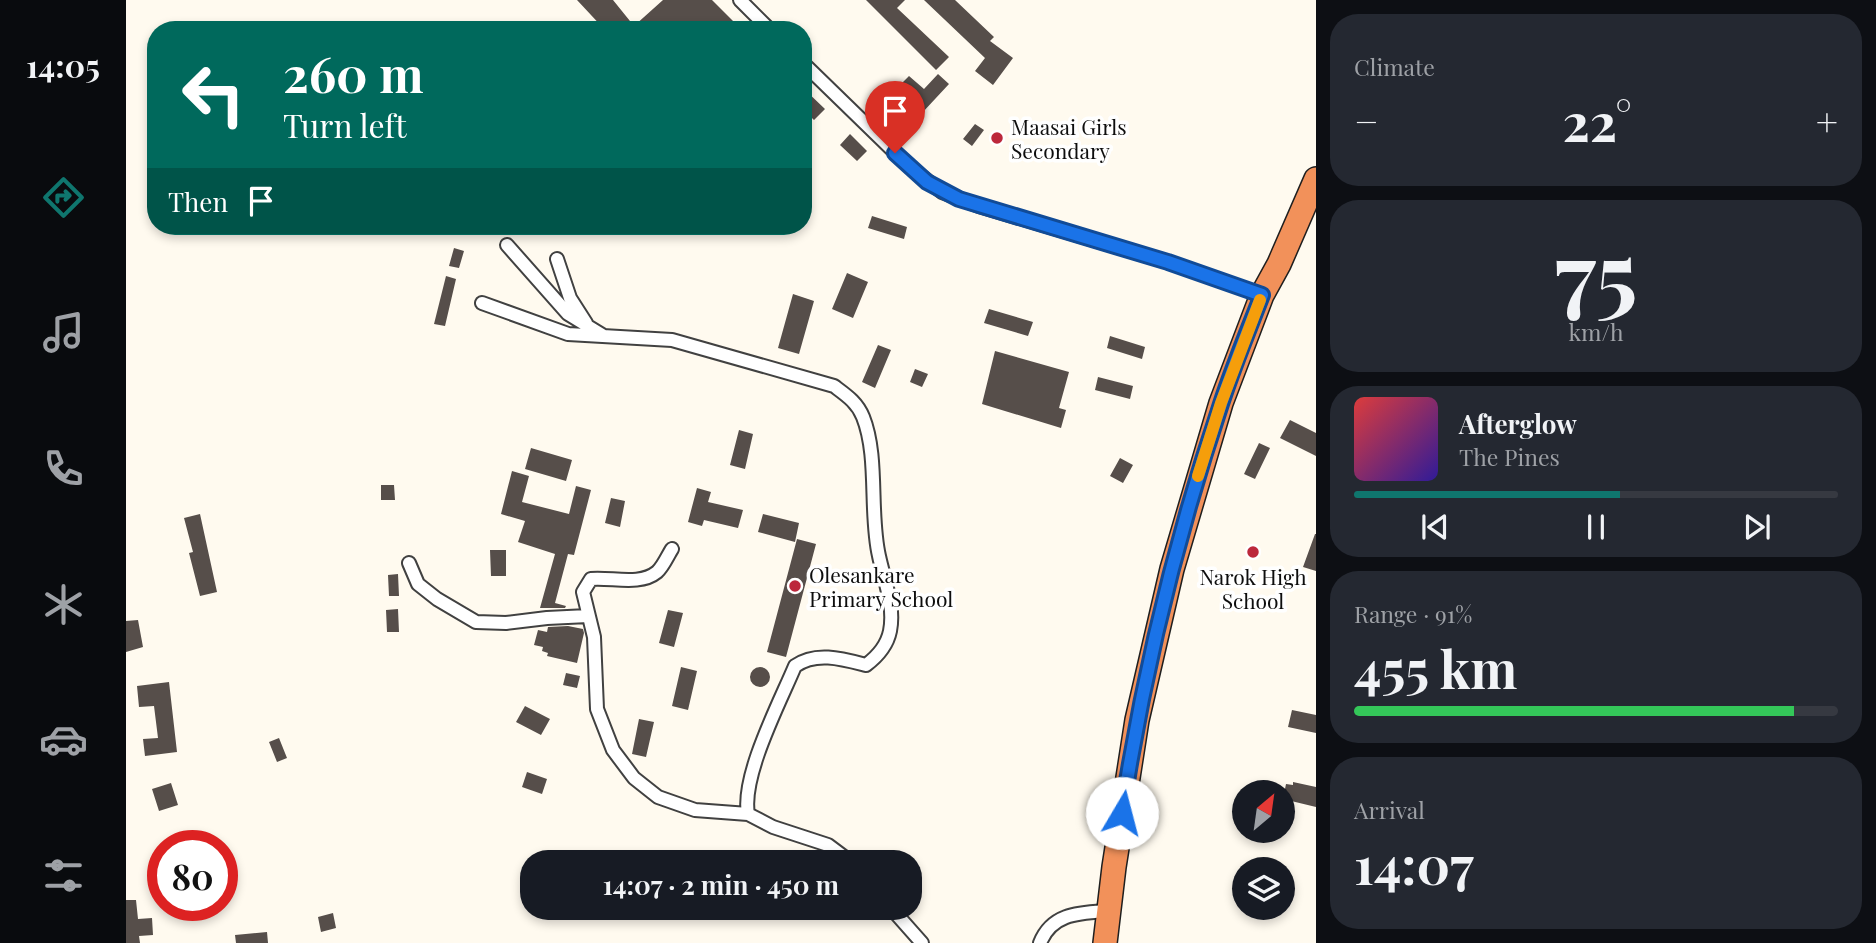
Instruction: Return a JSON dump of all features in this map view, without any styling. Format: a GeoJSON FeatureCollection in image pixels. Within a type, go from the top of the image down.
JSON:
{"type":"FeatureCollection","features":[{"type":"Feature","properties":{"kind":"highway"},"geometry":{"type":"LineString","coordinates":[[1105,943],[1137,720],[1172,569],[1221,403],[1262,295],[1279,264],[1316,179]]}},
{"type":"Feature","properties":{"kind":"street"},"geometry":{"type":"LineString","coordinates":[[740,0],[761,21]]}},
{"type":"Feature","properties":{"kind":"street"},"geometry":{"type":"LineString","coordinates":[[812,72],[911,168],[942,192],[979,206],[1168,262],[1262,295]]}},
{"type":"Feature","properties":{"kind":"street"},"geometry":{"type":"LineString","coordinates":[[507,245],[568,314],[607,338]]}},
{"type":"Feature","properties":{"kind":"street"},"geometry":{"type":"LineString","coordinates":[[556,259],[570,298],[588,326]]}},
{"type":"Feature","properties":{"kind":"street"},"geometry":{"type":"LineString","coordinates":[[482,303],[568,334],[672,340],[834,386],[856,403],[864,418],[878,554],[890,598],[890,631],[880,655],[866,665],[842,658],[807,658],[795,666],[750,782],[746,801],[748,814]]}},
{"type":"Feature","properties":{"kind":"street"},"geometry":{"type":"LineString","coordinates":[[672,549],[657,573],[632,582],[607,578],[591,579],[583,592],[594,637],[597,709],[613,750],[634,778],[658,797],[695,810],[748,814],[773,827],[828,845],[835,850]]}},
{"type":"Feature","properties":{"kind":"street"},"geometry":{"type":"LineString","coordinates":[[410,563],[418,584],[437,599],[476,622],[506,623],[588,616]]}},
{"type":"Feature","properties":{"kind":"street"},"geometry":{"type":"LineString","coordinates":[[1040,943],[1045,930],[1054,921],[1073,915],[1108,911]]}},
{"type":"Feature","properties":{"kind":"street"},"geometry":{"type":"LineString","coordinates":[[902,920],[922,943]]}},
{"type":"Feature","properties":{"kind":"building"},"geometry":{"type":"Polygon","coordinates":[[[577,0],[613,0],[630,21],[597,21],[577,0]]]}},
{"type":"Feature","properties":{"kind":"building"},"geometry":{"type":"Polygon","coordinates":[[[663,0],[712,0],[733,21],[640,21],[663,0]]]}},
{"type":"Feature","properties":{"kind":"building"},"geometry":{"type":"Polygon","coordinates":[[[866,0],[905,0],[897,8],[949,57],[936,70],[866,0]]]}},
{"type":"Feature","properties":{"kind":"building"},"geometry":{"type":"Polygon","coordinates":[[[924,0],[955,0],[994,37],[990,41],[1013,58],[993,85],[975,71],[985,58],[924,0]]]}},
{"type":"Feature","properties":{"kind":"building"},"geometry":{"type":"Polygon","coordinates":[[[938,74],[949,84],[922,113],[896,89],[909,76],[924,89],[938,74]]]}},
{"type":"Feature","properties":{"kind":"building"},"geometry":{"type":"Polygon","coordinates":[[[812,97],[825,109],[814,120],[812,118],[812,97]]]}},
{"type":"Feature","properties":{"kind":"building"},"geometry":{"type":"Polygon","coordinates":[[[975,124],[984,130],[972,146],[963,139],[975,124]]]}},
{"type":"Feature","properties":{"kind":"building"},"geometry":{"type":"Polygon","coordinates":[[[850,134],[867,151],[857,161],[840,145],[850,134]]]}},
{"type":"Feature","properties":{"kind":"building"},"geometry":{"type":"Polygon","coordinates":[[[872,216],[907,227],[904,239],[868,228],[872,216]]]}},
{"type":"Feature","properties":{"kind":"building"},"geometry":{"type":"Polygon","coordinates":[[[454,248],[464,251],[459,268],[449,266],[454,248]]]}},
{"type":"Feature","properties":{"kind":"building"},"geometry":{"type":"Polygon","coordinates":[[[847,273],[868,282],[853,318],[832,309],[847,273]]]}},
{"type":"Feature","properties":{"kind":"building"},"geometry":{"type":"Polygon","coordinates":[[[446,276],[456,279],[445,326],[434,324],[446,276]]]}},
{"type":"Feature","properties":{"kind":"building"},"geometry":{"type":"Polygon","coordinates":[[[793,294],[814,301],[799,354],[778,348],[793,294]]]}},
{"type":"Feature","properties":{"kind":"building"},"geometry":{"type":"Polygon","coordinates":[[[989,309],[1033,322],[1028,336],[984,323],[989,309]]]}},
{"type":"Feature","properties":{"kind":"building"},"geometry":{"type":"Polygon","coordinates":[[[1110,336],[1145,347],[1142,359],[1107,348],[1110,336]]]}},
{"type":"Feature","properties":{"kind":"building"},"geometry":{"type":"Polygon","coordinates":[[[878,345],[891,350],[875,388],[862,382],[878,345]]]}},
{"type":"Feature","properties":{"kind":"building"},"geometry":{"type":"Polygon","coordinates":[[[995,351],[1069,372],[1059,408],[1066,410],[1061,428],[982,404],[995,351]]]}},
{"type":"Feature","properties":{"kind":"building"},"geometry":{"type":"Polygon","coordinates":[[[915,369],[928,374],[922,387],[910,382],[915,369]]]}},
{"type":"Feature","properties":{"kind":"building"},"geometry":{"type":"Polygon","coordinates":[[[1098,377],[1133,386],[1130,399],[1095,390],[1098,377]]]}},
{"type":"Feature","properties":{"kind":"building"},"geometry":{"type":"Polygon","coordinates":[[[1290,420],[1316,433],[1316,456],[1280,438],[1290,420]]]}},
{"type":"Feature","properties":{"kind":"building"},"geometry":{"type":"Polygon","coordinates":[[[739,430],[753,434],[745,469],[730,465],[739,430]]]}},
{"type":"Feature","properties":{"kind":"building"},"geometry":{"type":"Polygon","coordinates":[[[1259,443],[1270,448],[1255,479],[1244,474],[1259,443]]]}},
{"type":"Feature","properties":{"kind":"building"},"geometry":{"type":"Polygon","coordinates":[[[531,448],[572,460],[566,481],[525,469],[531,448]]]}},
{"type":"Feature","properties":{"kind":"building"},"geometry":{"type":"Polygon","coordinates":[[[1120,458],[1133,465],[1123,483],[1110,476],[1120,458]]]}},
{"type":"Feature","properties":{"kind":"building"},"geometry":{"type":"Polygon","coordinates":[[[512,471],[529,476],[522,502],[569,514],[576,486],[591,490],[574,555],[568,554],[555,603],[566,606],[565,608],[540,608],[555,554],[518,542],[525,521],[501,514],[512,471]]]}},
{"type":"Feature","properties":{"kind":"building"},"geometry":{"type":"Polygon","coordinates":[[[381,485],[394,485],[395,500],[381,500],[381,485]]]}},
{"type":"Feature","properties":{"kind":"building"},"geometry":{"type":"Polygon","coordinates":[[[697,488],[711,492],[708,502],[743,510],[738,528],[704,520],[702,526],[688,522],[697,488]]]}},
{"type":"Feature","properties":{"kind":"building"},"geometry":{"type":"Polygon","coordinates":[[[611,498],[625,501],[620,527],[605,523],[611,498]]]}},
{"type":"Feature","properties":{"kind":"building"},"geometry":{"type":"Polygon","coordinates":[[[200,514],[217,592],[200,596],[189,553],[193,552],[184,518],[200,514]]]}},
{"type":"Feature","properties":{"kind":"building"},"geometry":{"type":"Polygon","coordinates":[[[763,514],[799,523],[795,542],[758,532],[763,514]]]}},
{"type":"Feature","properties":{"kind":"building"},"geometry":{"type":"Polygon","coordinates":[[[1316,534],[1316,571],[1303,567],[1316,534]]]}},
{"type":"Feature","properties":{"kind":"building"},"geometry":{"type":"Polygon","coordinates":[[[797,539],[816,544],[786,657],[767,652],[797,539]]]}},
{"type":"Feature","properties":{"kind":"building"},"geometry":{"type":"Polygon","coordinates":[[[490,550],[506,550],[506,576],[491,576],[490,550]]]}},
{"type":"Feature","properties":{"kind":"building"},"geometry":{"type":"Polygon","coordinates":[[[398,574],[399,596],[389,596],[388,575],[398,574]]]}},
{"type":"Feature","properties":{"kind":"building"},"geometry":{"type":"Polygon","coordinates":[[[398,609],[399,632],[387,632],[386,610],[398,609]]]}},
{"type":"Feature","properties":{"kind":"building"},"geometry":{"type":"Polygon","coordinates":[[[668,610],[683,613],[674,647],[659,643],[668,610]]]}},
{"type":"Feature","properties":{"kind":"building"},"geometry":{"type":"Polygon","coordinates":[[[138,620],[143,647],[126,652],[126,621],[138,620]]]}},
{"type":"Feature","properties":{"kind":"building"},"geometry":{"type":"Polygon","coordinates":[[[568,626],[583,629],[584,633],[577,663],[547,656],[548,653],[542,651],[543,647],[534,645],[538,630],[547,632],[548,627],[568,626]]]}},
{"type":"Feature","properties":{"kind":"building"},"geometry":{"type":"Polygon","coordinates":[[[681,667],[697,671],[688,710],[672,706],[681,667]]]}},
{"type":"Feature","properties":{"kind":"building"},"geometry":{"type":"Polygon","coordinates":[[[760,667],[767,670],[770,677],[767,684],[760,687],[753,684],[750,677],[753,670],[760,667]]]}},
{"type":"Feature","properties":{"kind":"building"},"geometry":{"type":"Polygon","coordinates":[[[566,673],[580,676],[577,688],[563,685],[566,673]]]}},
{"type":"Feature","properties":{"kind":"building"},"geometry":{"type":"Polygon","coordinates":[[[169,682],[177,752],[145,756],[143,739],[158,738],[154,706],[139,707],[137,686],[169,682]]]}},
{"type":"Feature","properties":{"kind":"building"},"geometry":{"type":"Polygon","coordinates":[[[525,706],[550,719],[541,735],[516,722],[525,706]]]}},
{"type":"Feature","properties":{"kind":"building"},"geometry":{"type":"Polygon","coordinates":[[[1292,710],[1316,715],[1316,733],[1288,727],[1292,710]]]}},
{"type":"Feature","properties":{"kind":"building"},"geometry":{"type":"Polygon","coordinates":[[[639,719],[654,722],[646,757],[632,754],[639,719]]]}},
{"type":"Feature","properties":{"kind":"building"},"geometry":{"type":"Polygon","coordinates":[[[279,738],[287,758],[277,762],[269,742],[279,738]]]}},
{"type":"Feature","properties":{"kind":"building"},"geometry":{"type":"Polygon","coordinates":[[[527,772],[547,779],[542,794],[522,787],[527,772]]]}},
{"type":"Feature","properties":{"kind":"building"},"geometry":{"type":"Polygon","coordinates":[[[1295,782],[1316,787],[1316,807],[1295,802],[1295,782]]]}},
{"type":"Feature","properties":{"kind":"building"},"geometry":{"type":"Polygon","coordinates":[[[171,783],[178,805],[159,811],[152,789],[171,783]]]}},
{"type":"Feature","properties":{"kind":"building"},"geometry":{"type":"Polygon","coordinates":[[[126,900],[136,900],[138,919],[152,921],[153,935],[139,936],[140,943],[126,943],[126,900]]]}},
{"type":"Feature","properties":{"kind":"building"},"geometry":{"type":"Polygon","coordinates":[[[333,913],[336,928],[321,932],[318,917],[333,913]]]}},
{"type":"Feature","properties":{"kind":"building"},"geometry":{"type":"Polygon","coordinates":[[[267,932],[268,943],[236,943],[235,935],[267,932]]]}},
{"type":"Feature","properties":{"kind":"slow traffic"},"geometry":{"type":"LineString","coordinates":[[1198,476],[1221,403],[1260,300]]}},
{"type":"Feature","properties":{"kind":"place","name":"Maasai Girls Secondary"},"geometry":{"type":"Point","coordinates":[997,138]}},
{"type":"Feature","properties":{"kind":"place","name":"Narok High School"},"geometry":{"type":"Point","coordinates":[1253,552]}},
{"type":"Feature","properties":{"kind":"place","name":"Olesankare Primary School"},"geometry":{"type":"Point","coordinates":[795,586]}},
{"type":"Feature","properties":{"kind":"route"},"geometry":{"type":"LineString","coordinates":[[895,153],[927,182],[959,199],[1168,262],[1262,295],[1221,403],[1172,569],[1143,691],[1122,813]]}}]}
